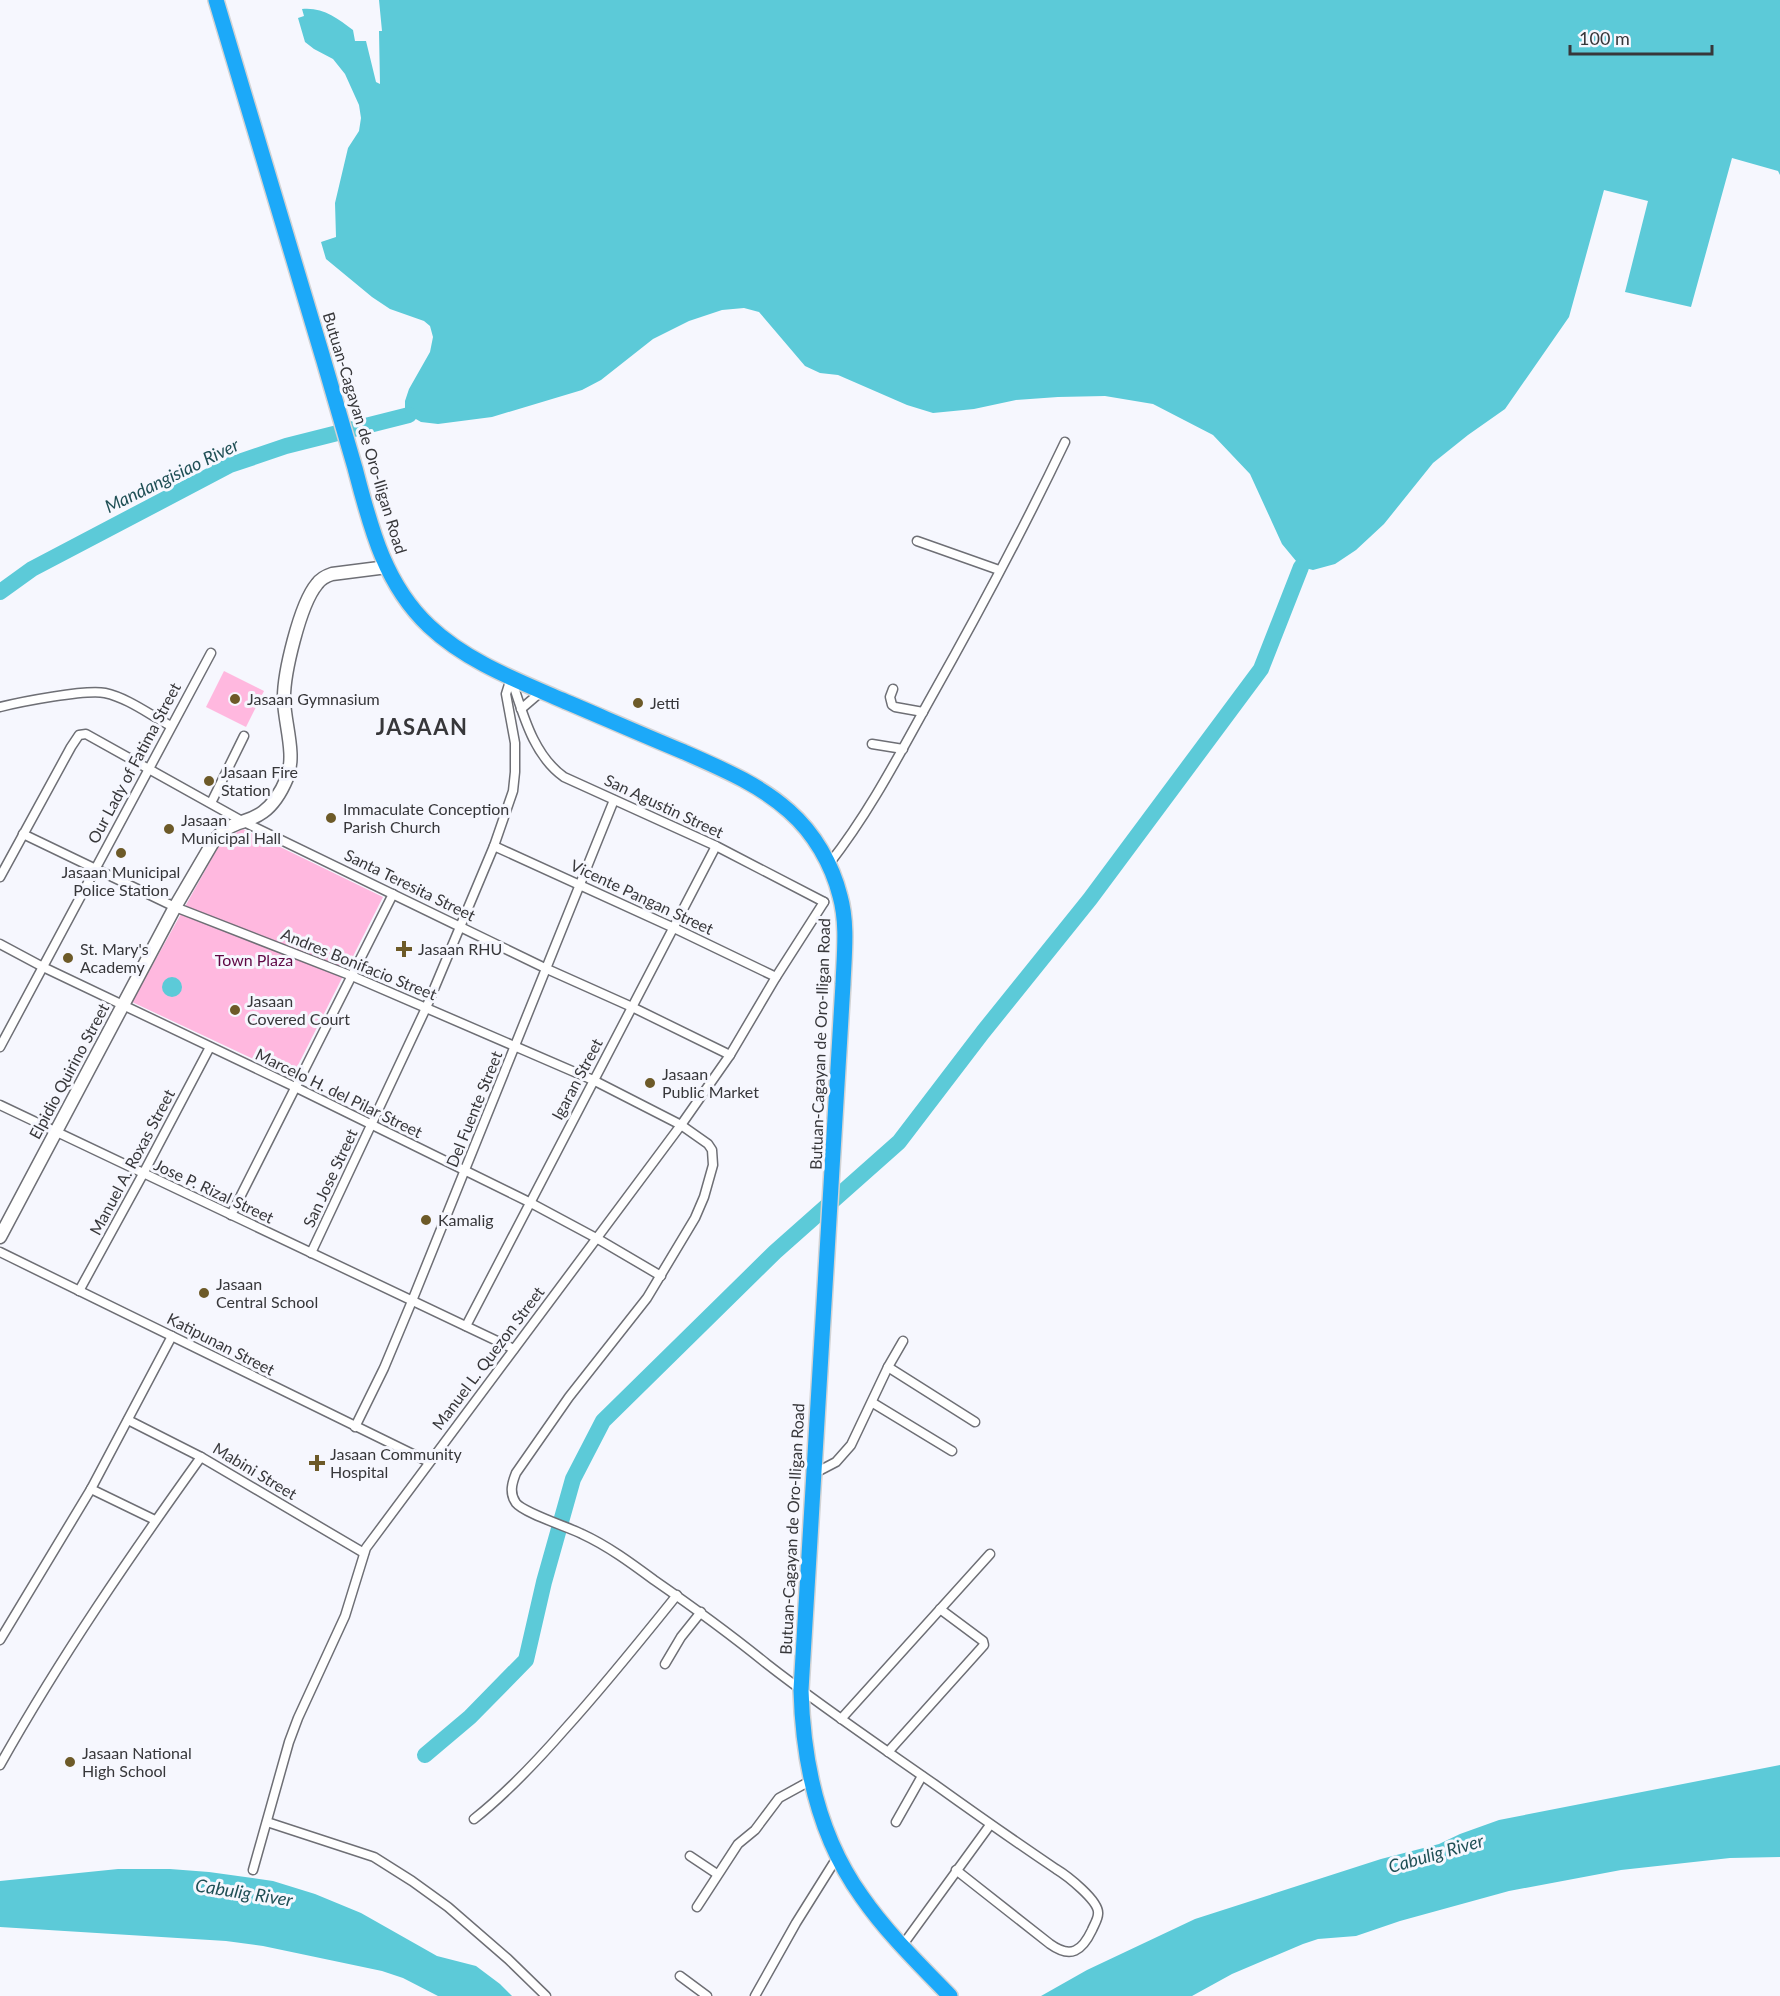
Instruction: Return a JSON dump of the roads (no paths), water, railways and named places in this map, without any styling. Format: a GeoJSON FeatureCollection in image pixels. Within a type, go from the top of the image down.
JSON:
{"type":"FeatureCollection","features":[{"type":"Feature","properties":{"kind":"highway","name":"Butuan-Cagayan de Oro-Iligan Road"},"geometry":{"type":"LineString","coordinates":[[216,0],[371,526],[387,567],[405,599],[431,628],[477,660],[511,678],[705,761],[755,786],[799,820],[830,864],[841,898],[844,932],[839,1069],[801,1690],[802,1728],[810,1781],[820,1815],[838,1856],[861,1896],[902,1946],[950,1996]]}},
{"type":"Feature","properties":{"kind":"street"},"geometry":{"type":"LineString","coordinates":[[830,864],[865,815],[903,749],[1029,517],[1065,442]]}},
{"type":"Feature","properties":{"kind":"street"},"geometry":{"type":"LineString","coordinates":[[917,541],[999,570]]}},
{"type":"Feature","properties":{"kind":"street","name":"Elpidio Quirino Street"},"geometry":{"type":"LineString","coordinates":[[0,1237],[175,907],[213,842],[230,825],[265,811],[284,785],[288,775],[289,748],[284,686],[286,668],[312,591],[324,577],[332,574],[387,567]]}},
{"type":"Feature","properties":{"kind":"street","name":"Our Lady of Fatima Street"},"geometry":{"type":"LineString","coordinates":[[0,1047],[211,653]]}},
{"type":"Feature","properties":{"kind":"street","name":"San Agustin Street"},"geometry":{"type":"LineString","coordinates":[[511,678],[539,752],[551,768],[564,777],[716,846],[824,902]]}},
{"type":"Feature","properties":{"kind":"street","name":"San Jose Street"},"geometry":{"type":"LineString","coordinates":[[312,1253],[426,1008],[494,846],[513,791],[515,772],[515,743],[506,693],[511,678]]}},
{"type":"Feature","properties":{"kind":"street"},"geometry":{"type":"LineString","coordinates":[[893,689],[890,697],[892,705],[923,712]]}},
{"type":"Feature","properties":{"kind":"street"},"geometry":{"type":"LineString","coordinates":[[521,709],[542,691]]}},
{"type":"Feature","properties":{"kind":"street"},"geometry":{"type":"LineString","coordinates":[[0,707],[85,693],[104,693],[130,703],[171,726]]}},
{"type":"Feature","properties":{"kind":"street","name":"Santa Teresita Street"},"geometry":{"type":"LineString","coordinates":[[23,834],[70,747],[82,733],[91,735],[242,820],[547,969],[730,1055]]}},
{"type":"Feature","properties":{"kind":"street"},"geometry":{"type":"LineString","coordinates":[[211,803],[243,736]]}},
{"type":"Feature","properties":{"kind":"street"},"geometry":{"type":"LineString","coordinates":[[872,744],[903,749]]}},
{"type":"Feature","properties":{"kind":"street","name":"Del Fuente Street"},"geometry":{"type":"LineString","coordinates":[[355,1427],[384,1368],[412,1301],[614,800]]}},
{"type":"Feature","properties":{"kind":"street"},"geometry":{"type":"LineString","coordinates":[[0,877],[23,834]]}},
{"type":"Feature","properties":{"kind":"street","name":"Andres Bonifacio Street"},"geometry":{"type":"LineString","coordinates":[[23,834],[175,907],[352,976],[593,1080],[681,1125],[708,1144],[712,1150],[713,1165],[695,1218],[647,1298],[569,1397],[516,1473],[511,1491],[517,1504],[532,1513],[610,1548],[701,1612],[801,1690],[990,1825],[1062,1873],[1081,1888],[1097,1906],[1098,1917],[1083,1946],[1073,1952],[1056,1948],[956,1870]]}},
{"type":"Feature","properties":{"kind":"street","name":"Vicente Pangan Street"},"geometry":{"type":"LineString","coordinates":[[494,846],[674,927],[776,977]]}},
{"type":"Feature","properties":{"kind":"street","name":"Igaran Street"},"geometry":{"type":"LineString","coordinates":[[466,1326],[716,846]]}},
{"type":"Feature","properties":{"kind":"street"},"geometry":{"type":"LineString","coordinates":[[231,1215],[393,894]]}},
{"type":"Feature","properties":{"kind":"street"},"geometry":{"type":"LineString","coordinates":[[824,902],[841,898]]}},
{"type":"Feature","properties":{"kind":"street","name":"Manuel L. Quezon Street"},"geometry":{"type":"LineString","coordinates":[[253,1870],[289,1742],[348,1609],[364,1553],[429,1462],[681,1125],[730,1055],[824,902]]}},
{"type":"Feature","properties":{"kind":"street","name":"Marcelo H. del Pilar Street"},"geometry":{"type":"LineString","coordinates":[[0,944],[43,967],[296,1087],[529,1202],[661,1276]]}},
{"type":"Feature","properties":{"kind":"street","name":"Manuel A. Roxas Street"},"geometry":{"type":"LineString","coordinates":[[79,1291],[210,1047]]}},
{"type":"Feature","properties":{"kind":"street","name":"Jose P. Rizal Street"},"geometry":{"type":"LineString","coordinates":[[0,1105],[514,1349]]}},
{"type":"Feature","properties":{"kind":"street","name":"Katipunan Street"},"geometry":{"type":"LineString","coordinates":[[0,1252],[429,1462]]}},
{"type":"Feature","properties":{"kind":"street"},"geometry":{"type":"LineString","coordinates":[[0,1640],[91,1489],[172,1336]]}},
{"type":"Feature","properties":{"kind":"street"},"geometry":{"type":"LineString","coordinates":[[813,1474],[841,1459],[851,1445],[903,1341]]}},
{"type":"Feature","properties":{"kind":"street"},"geometry":{"type":"LineString","coordinates":[[888,1367],[975,1422]]}},
{"type":"Feature","properties":{"kind":"street"},"geometry":{"type":"LineString","coordinates":[[873,1403],[952,1451]]}},
{"type":"Feature","properties":{"kind":"street","name":"Mabini Street"},"geometry":{"type":"LineString","coordinates":[[128,1420],[201,1456],[364,1553]]}},
{"type":"Feature","properties":{"kind":"street"},"geometry":{"type":"LineString","coordinates":[[0,1765],[55,1673],[155,1520],[201,1456]]}},
{"type":"Feature","properties":{"kind":"street"},"geometry":{"type":"LineString","coordinates":[[91,1489],[155,1520]]}},
{"type":"Feature","properties":{"kind":"street"},"geometry":{"type":"LineString","coordinates":[[842,1719],[990,1554]]}},
{"type":"Feature","properties":{"kind":"street"},"geometry":{"type":"LineString","coordinates":[[474,1819],[554,1742],[677,1595]]}},
{"type":"Feature","properties":{"kind":"street"},"geometry":{"type":"LineString","coordinates":[[888,1752],[984,1646],[983,1641],[940,1609]]}},
{"type":"Feature","properties":{"kind":"street"},"geometry":{"type":"LineString","coordinates":[[665,1664],[681,1637],[701,1612]]}},
{"type":"Feature","properties":{"kind":"street"},"geometry":{"type":"LineString","coordinates":[[896,1822],[922,1776]]}},
{"type":"Feature","properties":{"kind":"street"},"geometry":{"type":"LineString","coordinates":[[697,1907],[738,1844],[755,1830],[779,1798],[810,1781]]}},
{"type":"Feature","properties":{"kind":"street"},"geometry":{"type":"LineString","coordinates":[[267,1822],[374,1857],[448,1907],[508,1959],[546,1996]]}},
{"type":"Feature","properties":{"kind":"street"},"geometry":{"type":"LineString","coordinates":[[902,1946],[990,1825]]}},
{"type":"Feature","properties":{"kind":"street"},"geometry":{"type":"LineString","coordinates":[[690,1856],[717,1874]]}},
{"type":"Feature","properties":{"kind":"street"},"geometry":{"type":"LineString","coordinates":[[754,1996],[838,1856]]}},
{"type":"Feature","properties":{"kind":"street"},"geometry":{"type":"LineString","coordinates":[[680,1976],[707,1996]]}},
{"type":"Feature","properties":{"kind":"water"},"geometry":{"type":"Polygon","coordinates":[[[379,0],[1780,0],[1780,175],[1778,171],[1732,158],[1691,307],[1625,292],[1648,201],[1604,190],[1569,317],[1505,409],[1433,463],[1384,524],[1356,550],[1335,564],[1313,570],[1301,567],[1282,544],[1250,474],[1213,435],[1153,404],[1105,396],[1058,397],[1016,400],[974,409],[933,413],[907,405],[838,375],[820,373],[805,366],[759,312],[744,308],[722,310],[689,321],[653,339],[601,380],[582,390],[492,417],[438,424],[421,422],[409,415],[405,410],[405,401],[409,389],[430,352],[433,337],[430,326],[424,321],[390,309],[326,259],[321,242],[336,237],[335,203],[348,148],[359,131],[361,118],[359,105],[345,74],[333,59],[305,42],[298,18],[304,16],[302,9],[317,10],[353,30],[355,41],[366,41],[376,82],[380,84],[379,31],[382,31],[379,0]]]}},
{"type":"Feature","properties":{"kind":"water"},"geometry":{"type":"Polygon","coordinates":[[[172,977],[179,980],[182,987],[179,994],[172,997],[165,994],[162,987],[165,980],[172,977]]]}},
{"type":"Feature","properties":{"kind":"water","name":"Cabulig River"},"geometry":{"type":"Polygon","coordinates":[[[1780,1765],[1780,1857],[1730,1858],[1621,1870],[1509,1891],[1400,1921],[1356,1936],[1318,1939],[1232,1974],[1192,1996],[1041,1996],[1087,1970],[1195,1919],[1381,1859],[1439,1844],[1499,1820],[1780,1765]]]}},
{"type":"Feature","properties":{"kind":"water","name":"Cabulig River"},"geometry":{"type":"Polygon","coordinates":[[[118,1869],[209,1872],[273,1881],[315,1894],[361,1913],[437,1956],[476,1966],[512,1996],[438,1996],[403,1978],[382,1971],[263,1946],[226,1941],[0,1927],[0,1881],[118,1869]]]}},
{"type":"Feature","properties":{"kind":"waterway","name":"Mandangisiao River"},"geometry":{"type":"LineString","coordinates":[[0,592],[32,569],[230,465],[286,446],[409,415]]}},
{"type":"Feature","properties":{"kind":"waterway"},"geometry":{"type":"LineString","coordinates":[[425,1755],[470,1717],[526,1660],[544,1582],[573,1479],[603,1421],[775,1252],[899,1142],[983,1032],[1090,899],[1261,669],[1301,567]]}},
{"type":"Feature","properties":{"kind":"place","name":"Jasaan Gymnasium"},"geometry":{"type":"Point","coordinates":[235,699]}},
{"type":"Feature","properties":{"kind":"place","name":"Jetti"},"geometry":{"type":"Point","coordinates":[638,703]}},
{"type":"Feature","properties":{"kind":"place","name":"Jasaan Fire Station"},"geometry":{"type":"Point","coordinates":[209,781]}},
{"type":"Feature","properties":{"kind":"place","name":"Immaculate Conception Parish Church"},"geometry":{"type":"Point","coordinates":[331,818]}},
{"type":"Feature","properties":{"kind":"place","name":"Jasaan Municipal Hall"},"geometry":{"type":"Point","coordinates":[169,829]}},
{"type":"Feature","properties":{"kind":"place","name":"Jasaan Municipal Police Station"},"geometry":{"type":"Point","coordinates":[121,853]}},
{"type":"Feature","properties":{"kind":"place","name":"Jasaan RHU"},"geometry":{"type":"Point","coordinates":[404,949]}},
{"type":"Feature","properties":{"kind":"place","name":"St. Mary's Academy"},"geometry":{"type":"Point","coordinates":[68,958]}},
{"type":"Feature","properties":{"kind":"place","name":"Jasaan Covered Court"},"geometry":{"type":"Point","coordinates":[235,1010]}},
{"type":"Feature","properties":{"kind":"place","name":"Jasaan Public Market"},"geometry":{"type":"Point","coordinates":[650,1083]}},
{"type":"Feature","properties":{"kind":"place","name":"Kamalig"},"geometry":{"type":"Point","coordinates":[426,1220]}},
{"type":"Feature","properties":{"kind":"place","name":"Jasaan Central School"},"geometry":{"type":"Point","coordinates":[204,1293]}},
{"type":"Feature","properties":{"kind":"place","name":"Jasaan Community Hospital"},"geometry":{"type":"Point","coordinates":[317,1463]}},
{"type":"Feature","properties":{"kind":"place","name":"Jasaan National High School"},"geometry":{"type":"Point","coordinates":[70,1762]}},
{"type":"Feature","properties":{"kind":"district","name":"JASAAN"},"geometry":{"type":"Point","coordinates":[422,727]}},
{"type":"Feature","properties":{"kind":"park label","name":"Town Plaza"},"geometry":{"type":"Point","coordinates":[254,960]}}]}
